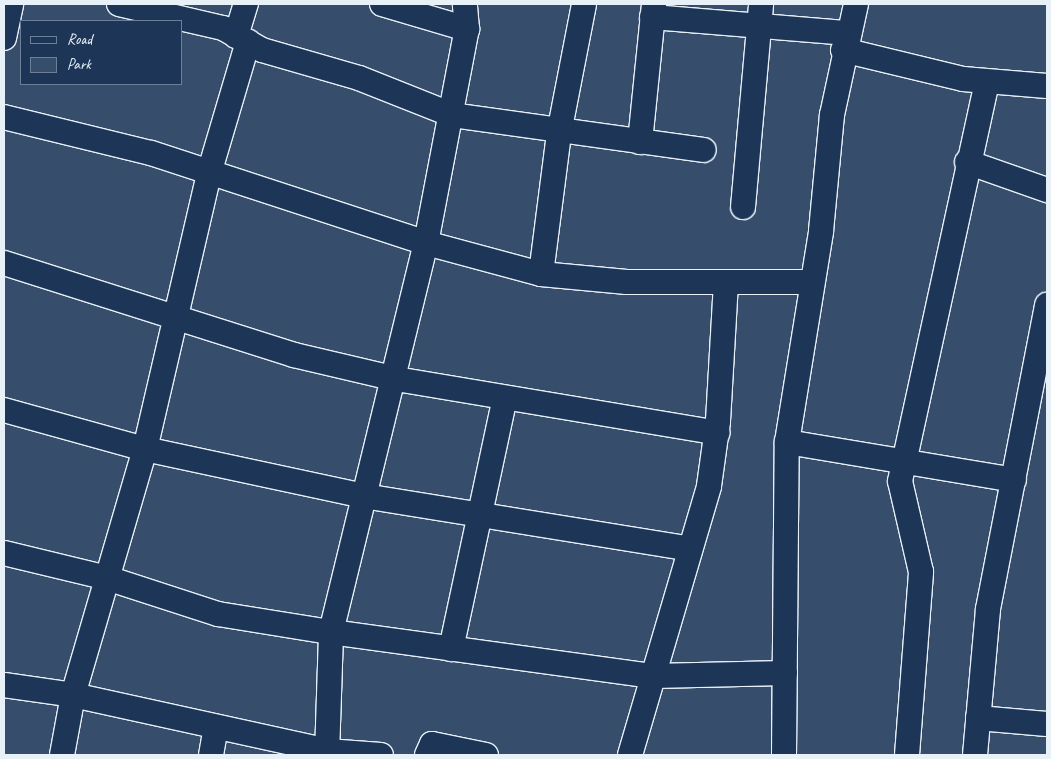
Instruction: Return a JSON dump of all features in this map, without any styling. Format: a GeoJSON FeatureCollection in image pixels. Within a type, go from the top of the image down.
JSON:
{"type":"FeatureCollection","features":[{"type":"Feature","properties":{"kind":"street"},"geometry":{"type":"LineString","coordinates":[[4,38],[12,4]]}},
{"type":"Feature","properties":{"kind":"street"},"geometry":{"type":"LineString","coordinates":[[119,4],[223,28],[242,39],[359,78],[452,115],[559,133],[704,150]]}},
{"type":"Feature","properties":{"kind":"street"},"geometry":{"type":"LineString","coordinates":[[62,755],[72,695],[145,449],[174,316],[242,39],[246,4]]}},
{"type":"Feature","properties":{"kind":"street"},"geometry":{"type":"LineString","coordinates":[[382,4],[467,29]]}},
{"type":"Feature","properties":{"kind":"street"},"geometry":{"type":"LineString","coordinates":[[327,753],[331,632],[364,496],[396,379],[426,243],[467,29],[465,4]]}},
{"type":"Feature","properties":{"kind":"street"},"geometry":{"type":"LineString","coordinates":[[541,274],[559,133],[584,4]]}},
{"type":"Feature","properties":{"kind":"street"},"geometry":{"type":"LineString","coordinates":[[784,755],[787,442],[845,42],[856,4]]}},
{"type":"Feature","properties":{"kind":"street"},"geometry":{"type":"LineString","coordinates":[[640,142],[653,10],[760,14],[845,42],[987,82],[1047,86]]}},
{"type":"Feature","properties":{"kind":"street"},"geometry":{"type":"LineString","coordinates":[[743,207],[760,14]]}},
{"type":"Feature","properties":{"kind":"street"},"geometry":{"type":"LineString","coordinates":[[907,755],[921,572],[902,499],[902,461],[967,162],[987,82]]}},
{"type":"Feature","properties":{"kind":"street"},"geometry":{"type":"LineString","coordinates":[[4,117],[210,170],[426,243],[541,274],[627,282],[811,282]]}},
{"type":"Feature","properties":{"kind":"street"},"geometry":{"type":"LineString","coordinates":[[967,162],[1047,190]]}},
{"type":"Feature","properties":{"kind":"street"},"geometry":{"type":"LineString","coordinates":[[4,263],[294,355],[396,379],[504,401],[716,433]]}},
{"type":"Feature","properties":{"kind":"street"},"geometry":{"type":"LineString","coordinates":[[630,755],[709,486],[716,433],[726,282]]}},
{"type":"Feature","properties":{"kind":"street"},"geometry":{"type":"LineString","coordinates":[[975,755],[988,609],[1043,349],[1047,305]]}},
{"type":"Feature","properties":{"kind":"street"},"geometry":{"type":"LineString","coordinates":[[452,649],[482,515],[504,401]]}},
{"type":"Feature","properties":{"kind":"street"},"geometry":{"type":"LineString","coordinates":[[4,410],[145,449],[364,496],[690,548]]}},
{"type":"Feature","properties":{"kind":"street"},"geometry":{"type":"LineString","coordinates":[[787,442],[1014,480]]}},
{"type":"Feature","properties":{"kind":"street"},"geometry":{"type":"LineString","coordinates":[[4,553],[107,578],[218,614],[331,632],[652,676],[785,673]]}},
{"type":"Feature","properties":{"kind":"street"},"geometry":{"type":"LineString","coordinates":[[4,685],[72,695],[327,753],[381,755]]}},
{"type":"Feature","properties":{"kind":"street"},"geometry":{"type":"LineString","coordinates":[[978,718],[1047,724]]}},
{"type":"Feature","properties":{"kind":"street"},"geometry":{"type":"LineString","coordinates":[[211,755],[216,728]]}},
{"type":"Feature","properties":{"kind":"street"},"geometry":{"type":"LineString","coordinates":[[434,752],[486,755]]}},
{"type":"Feature","properties":{"kind":"green space"},"geometry":{"type":"Polygon","coordinates":[[[4,4],[1047,4],[1047,755],[4,755],[4,4]]]}}]}
